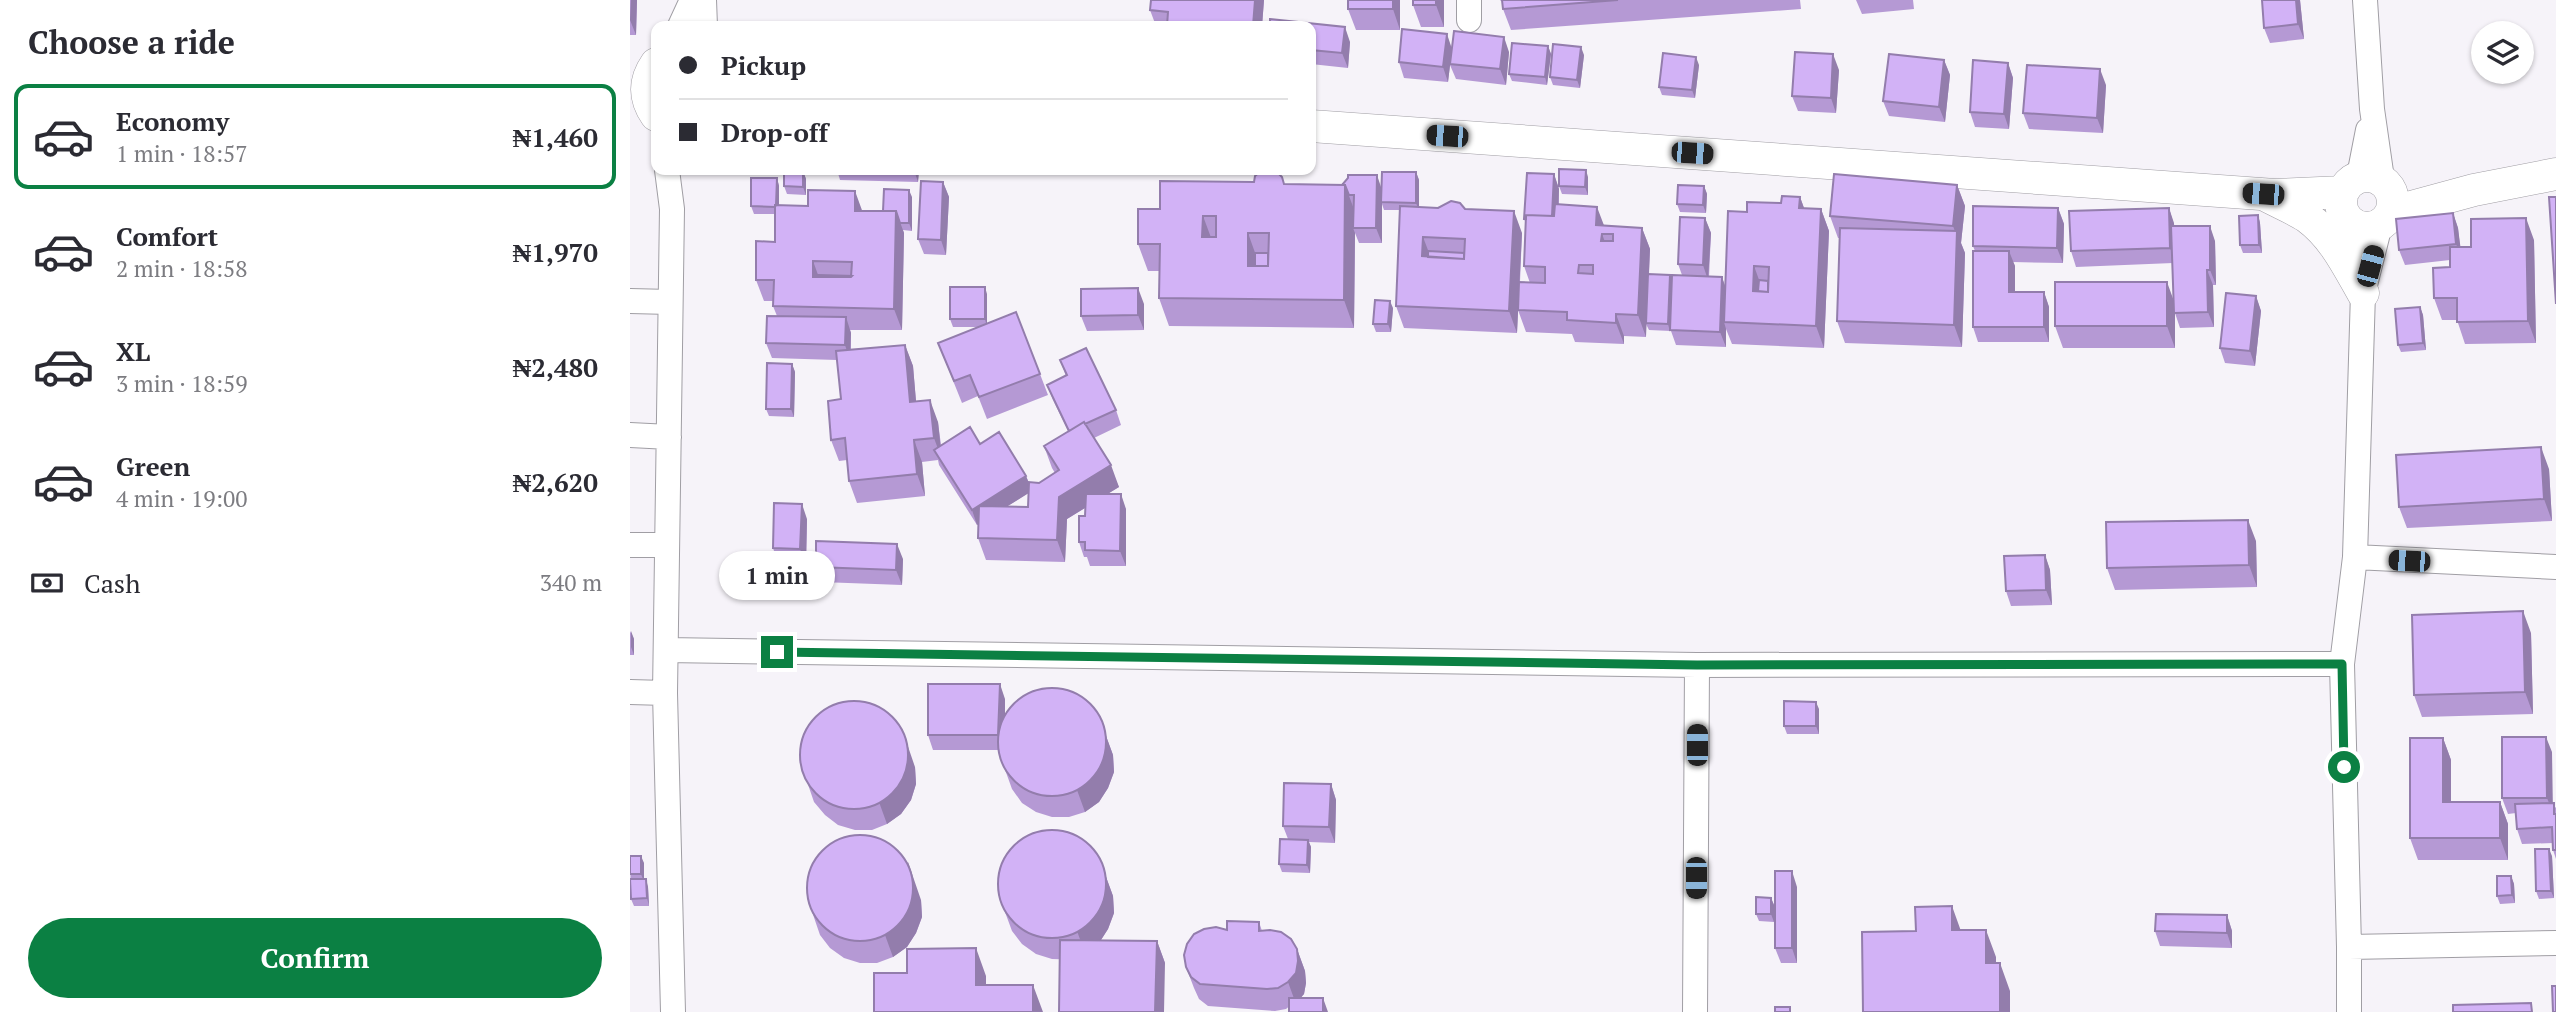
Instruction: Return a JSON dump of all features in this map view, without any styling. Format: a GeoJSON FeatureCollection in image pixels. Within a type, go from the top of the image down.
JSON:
{"type":"FeatureCollection","features":[{"type":"Feature","properties":{"kind":"street"},"geometry":{"type":"LineString","coordinates":[[682,21],[692,0]]}},
{"type":"Feature","properties":{"kind":"street"},"geometry":{"type":"LineString","coordinates":[[704,0],[705,21]]}},
{"type":"Feature","properties":{"kind":"street"},"geometry":{"type":"LineString","coordinates":[[2349,1012],[2342,664],[2355,558],[2372,109],[2365,0]]}},
{"type":"Feature","properties":{"kind":"street"},"geometry":{"type":"LineString","coordinates":[[630,68],[651,66]]}},
{"type":"Feature","properties":{"kind":"street"},"geometry":{"type":"LineString","coordinates":[[646,108],[646,85],[651,75]]}},
{"type":"Feature","properties":{"kind":"street"},"geometry":{"type":"LineString","coordinates":[[1316,126],[2368,202],[2445,197],[2556,174]]}},
{"type":"Feature","properties":{"kind":"street"},"geometry":{"type":"LineString","coordinates":[[668,175],[672,209],[665,693],[673,1012]]}},
{"type":"Feature","properties":{"kind":"street"},"geometry":{"type":"LineString","coordinates":[[672,209],[683,175]]}},
{"type":"Feature","properties":{"kind":"street"},"geometry":{"type":"LineString","coordinates":[[2269,195],[2306,217],[2329,238],[2343,255],[2364,290]]}},
{"type":"Feature","properties":{"kind":"street"},"geometry":{"type":"LineString","coordinates":[[630,301],[670,302]]}},
{"type":"Feature","properties":{"kind":"street"},"geometry":{"type":"LineString","coordinates":[[630,435],[669,437]]}},
{"type":"Feature","properties":{"kind":"street"},"geometry":{"type":"LineString","coordinates":[[630,545],[667,545]]}},
{"type":"Feature","properties":{"kind":"street"},"geometry":{"type":"LineString","coordinates":[[2355,558],[2556,568]]}},
{"type":"Feature","properties":{"kind":"street"},"geometry":{"type":"LineString","coordinates":[[666,650],[1697,665],[2342,664]]}},
{"type":"Feature","properties":{"kind":"street"},"geometry":{"type":"LineString","coordinates":[[1695,1012],[1697,665]]}},
{"type":"Feature","properties":{"kind":"street"},"geometry":{"type":"LineString","coordinates":[[630,692],[665,693]]}},
{"type":"Feature","properties":{"kind":"street"},"geometry":{"type":"LineString","coordinates":[[2349,947],[2556,943]]}},
{"type":"Feature","properties":{"kind":"building"},"geometry":{"type":"Polygon","coordinates":[[[1151,0],[1255,0],[1253,21],[1167,21],[1168,12],[1150,10],[1151,0]]]}},
{"type":"Feature","properties":{"kind":"building"},"geometry":{"type":"Polygon","coordinates":[[[1348,0],[1393,0],[1393,9],[1348,9],[1348,0]]]}},
{"type":"Feature","properties":{"kind":"building"},"geometry":{"type":"Polygon","coordinates":[[[1413,0],[1436,0],[1436,5],[1413,5],[1413,0]]]}},
{"type":"Feature","properties":{"kind":"building"},"geometry":{"type":"Polygon","coordinates":[[[1502,0],[1618,0],[1503,9],[1502,0]]]}},
{"type":"Feature","properties":{"kind":"building"},"geometry":{"type":"Polygon","coordinates":[[[2262,0],[2296,0],[2298,24],[2264,28],[2262,0]]]}},
{"type":"Feature","properties":{"kind":"building"},"geometry":{"type":"Polygon","coordinates":[[[1316,24],[1345,27],[1342,53],[1316,50],[1316,24]]]}},
{"type":"Feature","properties":{"kind":"building"},"geometry":{"type":"Polygon","coordinates":[[[1402,29],[1447,34],[1443,67],[1399,62],[1402,29]]]}},
{"type":"Feature","properties":{"kind":"building"},"geometry":{"type":"Polygon","coordinates":[[[1454,31],[1504,37],[1500,69],[1450,64],[1454,31]]]}},
{"type":"Feature","properties":{"kind":"building"},"geometry":{"type":"Polygon","coordinates":[[[1512,43],[1548,46],[1545,77],[1509,74],[1512,43]]]}},
{"type":"Feature","properties":{"kind":"building"},"geometry":{"type":"Polygon","coordinates":[[[1553,44],[1581,47],[1577,80],[1550,77],[1553,44]]]}},
{"type":"Feature","properties":{"kind":"building"},"geometry":{"type":"Polygon","coordinates":[[[1795,52],[1833,54],[1831,98],[1792,96],[1795,52]]]}},
{"type":"Feature","properties":{"kind":"building"},"geometry":{"type":"Polygon","coordinates":[[[1663,53],[1696,57],[1692,90],[1659,87],[1663,53]]]}},
{"type":"Feature","properties":{"kind":"building"},"geometry":{"type":"Polygon","coordinates":[[[1889,54],[1944,60],[1939,107],[1883,101],[1889,54]]]}},
{"type":"Feature","properties":{"kind":"building"},"geometry":{"type":"Polygon","coordinates":[[[1973,60],[2008,63],[2004,114],[1970,112],[1973,60]]]}},
{"type":"Feature","properties":{"kind":"building"},"geometry":{"type":"Polygon","coordinates":[[[2027,65],[2100,69],[2097,118],[2023,113],[2027,65]]]}},
{"type":"Feature","properties":{"kind":"building"},"geometry":{"type":"Polygon","coordinates":[[[1559,169],[1586,170],[1585,187],[1559,186],[1559,169]]]}},
{"type":"Feature","properties":{"kind":"building"},"geometry":{"type":"Polygon","coordinates":[[[1382,172],[1416,172],[1416,203],[1381,202],[1382,172]]]}},
{"type":"Feature","properties":{"kind":"building"},"geometry":{"type":"Polygon","coordinates":[[[1527,173],[1554,174],[1552,216],[1526,215],[1524,219],[1527,173]]]}},
{"type":"Feature","properties":{"kind":"building"},"geometry":{"type":"Polygon","coordinates":[[[1834,174],[1957,185],[1953,226],[1830,216],[1834,174]]]}},
{"type":"Feature","properties":{"kind":"building"},"geometry":{"type":"Polygon","coordinates":[[[784,175],[803,175],[803,187],[784,186],[784,175]]]}},
{"type":"Feature","properties":{"kind":"building"},"geometry":{"type":"Polygon","coordinates":[[[1280,175],[1284,184],[1345,185],[1344,300],[1159,298],[1160,244],[1138,244],[1138,209],[1160,209],[1160,181],[1254,182],[1255,176],[1280,175]],[[1203,216],[1202,237],[1216,237],[1216,216],[1203,216]],[[1248,233],[1248,266],[1268,266],[1269,233],[1248,233]]]}},
{"type":"Feature","properties":{"kind":"building"},"geometry":{"type":"Polygon","coordinates":[[[1348,175],[1377,175],[1376,228],[1353,228],[1354,195],[1349,195],[1345,185],[1342,185],[1348,175]]]}},
{"type":"Feature","properties":{"kind":"building"},"geometry":{"type":"Polygon","coordinates":[[[751,178],[777,178],[775,207],[751,206],[751,178]]]}},
{"type":"Feature","properties":{"kind":"building"},"geometry":{"type":"Polygon","coordinates":[[[921,181],[943,182],[941,240],[918,239],[921,181]]]}},
{"type":"Feature","properties":{"kind":"building"},"geometry":{"type":"Polygon","coordinates":[[[1678,185],[1704,186],[1703,205],[1677,204],[1678,185]]]}},
{"type":"Feature","properties":{"kind":"building"},"geometry":{"type":"Polygon","coordinates":[[[884,189],[909,190],[909,223],[900,223],[896,211],[883,211],[884,189]]]}},
{"type":"Feature","properties":{"kind":"building"},"geometry":{"type":"Polygon","coordinates":[[[808,190],[855,191],[855,211],[896,211],[894,309],[773,306],[774,280],[756,280],[756,241],[775,242],[775,205],[808,206],[808,190]],[[813,261],[813,277],[851,277],[852,262],[813,261]]]}},
{"type":"Feature","properties":{"kind":"building"},"geometry":{"type":"Polygon","coordinates":[[[1782,196],[1800,197],[1799,208],[1821,209],[1816,326],[1724,322],[1728,211],[1747,212],[1747,202],[1781,203],[1782,196]],[[1754,266],[1753,291],[1768,292],[1769,267],[1754,266]]]}},
{"type":"Feature","properties":{"kind":"building"},"geometry":{"type":"Polygon","coordinates":[[[2549,197],[2556,197],[2556,304],[2549,197]]]}},
{"type":"Feature","properties":{"kind":"building"},"geometry":{"type":"Polygon","coordinates":[[[1451,201],[1460,203],[1465,209],[1514,211],[1509,311],[1396,306],[1400,206],[1438,208],[1451,201]],[[1423,237],[1422,256],[1464,259],[1465,239],[1423,237]]]}},
{"type":"Feature","properties":{"kind":"building"},"geometry":{"type":"Polygon","coordinates":[[[1555,204],[1597,207],[1596,225],[1642,228],[1638,315],[1616,314],[1616,323],[1567,320],[1567,312],[1518,310],[1519,282],[1545,283],[1545,267],[1524,266],[1526,215],[1554,216],[1555,204]],[[1602,234],[1601,241],[1613,241],[1613,234],[1602,234]],[[1579,265],[1578,273],[1593,274],[1593,265],[1579,265]]]}},
{"type":"Feature","properties":{"kind":"building"},"geometry":{"type":"Polygon","coordinates":[[[1973,206],[2058,208],[2057,248],[1973,246],[1973,206]]]}},
{"type":"Feature","properties":{"kind":"building"},"geometry":{"type":"Polygon","coordinates":[[[2169,208],[2170,248],[2071,251],[2069,211],[2169,208]]]}},
{"type":"Feature","properties":{"kind":"building"},"geometry":{"type":"Polygon","coordinates":[[[2453,213],[2456,244],[2399,250],[2396,219],[2453,213]]]}},
{"type":"Feature","properties":{"kind":"building"},"geometry":{"type":"Polygon","coordinates":[[[2258,215],[2259,245],[2240,245],[2239,216],[2258,215]]]}},
{"type":"Feature","properties":{"kind":"building"},"geometry":{"type":"Polygon","coordinates":[[[1680,217],[1705,218],[1703,265],[1678,264],[1680,217]]]}},
{"type":"Feature","properties":{"kind":"building"},"geometry":{"type":"Polygon","coordinates":[[[2526,218],[2528,321],[2457,322],[2457,298],[2434,298],[2433,268],[2450,267],[2450,247],[2471,247],[2471,219],[2526,218]]]}},
{"type":"Feature","properties":{"kind":"building"},"geometry":{"type":"Polygon","coordinates":[[[2171,226],[2210,226],[2208,312],[2174,313],[2171,226]]]}},
{"type":"Feature","properties":{"kind":"building"},"geometry":{"type":"Polygon","coordinates":[[[1840,228],[1957,231],[1954,325],[1837,321],[1840,228]]]}},
{"type":"Feature","properties":{"kind":"building"},"geometry":{"type":"Polygon","coordinates":[[[1428,251],[1464,253],[1464,259],[1428,257],[1428,251]]]}},
{"type":"Feature","properties":{"kind":"building"},"geometry":{"type":"Polygon","coordinates":[[[1973,251],[2009,251],[2009,292],[2044,292],[2044,327],[1973,327],[1973,251]]]}},
{"type":"Feature","properties":{"kind":"building"},"geometry":{"type":"Polygon","coordinates":[[[1255,253],[1268,253],[1268,266],[1255,266],[1255,253]]]}},
{"type":"Feature","properties":{"kind":"building"},"geometry":{"type":"Polygon","coordinates":[[[1648,274],[1670,275],[1668,324],[1646,323],[1648,274]]]}},
{"type":"Feature","properties":{"kind":"building"},"geometry":{"type":"Polygon","coordinates":[[[818,275],[852,276],[818,277],[818,275]]]}},
{"type":"Feature","properties":{"kind":"building"},"geometry":{"type":"Polygon","coordinates":[[[1672,275],[1722,277],[1720,332],[1670,330],[1672,275]]]}},
{"type":"Feature","properties":{"kind":"building"},"geometry":{"type":"Polygon","coordinates":[[[1759,280],[1768,281],[1768,292],[1758,291],[1759,280]]]}},
{"type":"Feature","properties":{"kind":"building"},"geometry":{"type":"Polygon","coordinates":[[[2055,282],[2167,282],[2167,326],[2055,326],[2055,282]]]}},
{"type":"Feature","properties":{"kind":"building"},"geometry":{"type":"Polygon","coordinates":[[[950,287],[985,287],[985,319],[950,319],[950,287]]]}},
{"type":"Feature","properties":{"kind":"building"},"geometry":{"type":"Polygon","coordinates":[[[1138,288],[1138,315],[1081,316],[1081,289],[1138,288]]]}},
{"type":"Feature","properties":{"kind":"building"},"geometry":{"type":"Polygon","coordinates":[[[2226,293],[2256,296],[2250,351],[2220,348],[2226,293]]]}},
{"type":"Feature","properties":{"kind":"building"},"geometry":{"type":"Polygon","coordinates":[[[1375,300],[1390,301],[1388,324],[1373,324],[1375,300]]]}},
{"type":"Feature","properties":{"kind":"building"},"geometry":{"type":"Polygon","coordinates":[[[2420,307],[2423,343],[2398,345],[2395,309],[2420,307]]]}},
{"type":"Feature","properties":{"kind":"building"},"geometry":{"type":"Polygon","coordinates":[[[1016,312],[1040,374],[979,397],[970,375],[954,381],[938,343],[1016,312]]]}},
{"type":"Feature","properties":{"kind":"building"},"geometry":{"type":"Polygon","coordinates":[[[767,316],[846,317],[845,345],[766,343],[767,316]]]}},
{"type":"Feature","properties":{"kind":"building"},"geometry":{"type":"Polygon","coordinates":[[[905,345],[910,402],[930,400],[934,438],[914,440],[917,474],[849,481],[845,438],[831,440],[828,401],[841,399],[836,351],[905,345]]]}},
{"type":"Feature","properties":{"kind":"building"},"geometry":{"type":"Polygon","coordinates":[[[1086,348],[1116,410],[1069,431],[1047,385],[1067,375],[1060,360],[1086,348]]]}},
{"type":"Feature","properties":{"kind":"building"},"geometry":{"type":"Polygon","coordinates":[[[767,363],[792,364],[791,409],[766,409],[767,363]]]}},
{"type":"Feature","properties":{"kind":"building"},"geometry":{"type":"Polygon","coordinates":[[[1084,422],[1111,465],[1059,497],[1057,540],[978,538],[979,506],[1028,507],[1029,482],[1039,483],[1059,470],[1044,446],[1084,422]]]}},
{"type":"Feature","properties":{"kind":"building"},"geometry":{"type":"Polygon","coordinates":[[[970,427],[980,444],[999,432],[1026,476],[972,510],[934,450],[970,427]]]}},
{"type":"Feature","properties":{"kind":"building"},"geometry":{"type":"Polygon","coordinates":[[[2541,447],[2544,499],[2399,507],[2396,455],[2541,447]]]}},
{"type":"Feature","properties":{"kind":"building"},"geometry":{"type":"Polygon","coordinates":[[[1086,494],[1121,494],[1120,551],[1085,550],[1085,542],[1079,542],[1079,516],[1085,516],[1086,494]]]}},
{"type":"Feature","properties":{"kind":"building"},"geometry":{"type":"Polygon","coordinates":[[[774,503],[802,504],[800,549],[773,548],[774,503]]]}},
{"type":"Feature","properties":{"kind":"building"},"geometry":{"type":"Polygon","coordinates":[[[2248,520],[2249,565],[2107,568],[2106,522],[2248,520]]]}},
{"type":"Feature","properties":{"kind":"building"},"geometry":{"type":"Polygon","coordinates":[[[816,541],[897,544],[896,570],[816,567],[816,541]]]}},
{"type":"Feature","properties":{"kind":"building"},"geometry":{"type":"Polygon","coordinates":[[[2045,555],[2046,590],[2006,591],[2004,556],[2045,555]]]}},
{"type":"Feature","properties":{"kind":"building"},"geometry":{"type":"Polygon","coordinates":[[[2523,611],[2525,692],[2414,695],[2412,615],[2523,611]]]}},
{"type":"Feature","properties":{"kind":"building"},"geometry":{"type":"Polygon","coordinates":[[[928,684],[1000,684],[998,735],[928,735],[928,684]]]}},
{"type":"Feature","properties":{"kind":"building"},"geometry":{"type":"Polygon","coordinates":[[[1052,688],[1082,697],[1090,704],[1097,712],[1106,742],[1097,772],[1090,780],[1082,787],[1052,796],[1022,787],[1014,780],[1007,772],[998,742],[1007,712],[1014,704],[1022,697],[1052,688]]]}},
{"type":"Feature","properties":{"kind":"building"},"geometry":{"type":"Polygon","coordinates":[[[854,701],[884,710],[892,717],[899,725],[908,755],[899,785],[892,793],[884,800],[854,809],[824,800],[816,793],[809,785],[800,755],[809,725],[816,717],[824,710],[854,701]]]}},
{"type":"Feature","properties":{"kind":"building"},"geometry":{"type":"Polygon","coordinates":[[[1784,701],[1816,702],[1816,726],[1784,726],[1784,701]]]}},
{"type":"Feature","properties":{"kind":"building"},"geometry":{"type":"Polygon","coordinates":[[[2502,737],[2546,737],[2547,798],[2502,798],[2502,737]]]}},
{"type":"Feature","properties":{"kind":"building"},"geometry":{"type":"Polygon","coordinates":[[[2410,738],[2443,738],[2443,802],[2500,802],[2500,838],[2410,838],[2410,738]]]}},
{"type":"Feature","properties":{"kind":"building"},"geometry":{"type":"Polygon","coordinates":[[[1284,783],[1331,784],[1329,827],[1283,826],[1284,783]]]}},
{"type":"Feature","properties":{"kind":"building"},"geometry":{"type":"Polygon","coordinates":[[[2554,803],[2556,850],[2553,850],[2552,827],[2517,829],[2515,804],[2554,803]]]}},
{"type":"Feature","properties":{"kind":"building"},"geometry":{"type":"Polygon","coordinates":[[[1052,830],[1082,839],[1090,846],[1097,854],[1106,884],[1097,914],[1090,922],[1082,929],[1052,938],[1022,929],[1014,922],[1007,914],[998,884],[1007,854],[1014,846],[1022,839],[1052,830]]]}},
{"type":"Feature","properties":{"kind":"building"},"geometry":{"type":"Polygon","coordinates":[[[860,835],[880,839],[898,850],[909,868],[913,888],[909,908],[898,926],[880,937],[860,941],[840,937],[822,926],[811,908],[807,888],[811,868],[822,850],[840,839],[860,835]]]}},
{"type":"Feature","properties":{"kind":"building"},"geometry":{"type":"Polygon","coordinates":[[[1280,839],[1308,840],[1307,865],[1279,864],[1280,839]]]}},
{"type":"Feature","properties":{"kind":"building"},"geometry":{"type":"Polygon","coordinates":[[[2535,849],[2549,849],[2551,891],[2536,891],[2535,849]]]}},
{"type":"Feature","properties":{"kind":"building"},"geometry":{"type":"Polygon","coordinates":[[[630,856],[641,856],[641,874],[630,874],[630,856]]]}},
{"type":"Feature","properties":{"kind":"building"},"geometry":{"type":"Polygon","coordinates":[[[1775,871],[1792,871],[1792,948],[1775,948],[1775,871]]]}},
{"type":"Feature","properties":{"kind":"building"},"geometry":{"type":"Polygon","coordinates":[[[2497,876],[2511,876],[2512,895],[2497,896],[2497,876]]]}},
{"type":"Feature","properties":{"kind":"building"},"geometry":{"type":"Polygon","coordinates":[[[630,879],[646,879],[647,898],[631,899],[630,879]]]}},
{"type":"Feature","properties":{"kind":"building"},"geometry":{"type":"Polygon","coordinates":[[[1756,897],[1771,898],[1771,914],[1756,914],[1756,897]]]}},
{"type":"Feature","properties":{"kind":"building"},"geometry":{"type":"Polygon","coordinates":[[[1952,906],[1952,930],[1986,930],[1986,963],[2000,963],[2000,1012],[1863,1012],[1862,932],[1916,931],[1915,907],[1952,906]]]}},
{"type":"Feature","properties":{"kind":"building"},"geometry":{"type":"Polygon","coordinates":[[[2156,914],[2227,915],[2227,933],[2155,931],[2156,914]]]}},
{"type":"Feature","properties":{"kind":"building"},"geometry":{"type":"Polygon","coordinates":[[[1227,921],[1259,922],[1259,931],[1281,932],[1291,939],[1297,949],[1296,973],[1278,988],[1200,984],[1191,977],[1186,967],[1184,955],[1187,944],[1194,934],[1204,929],[1216,927],[1227,930],[1227,921]]]}},
{"type":"Feature","properties":{"kind":"building"},"geometry":{"type":"Polygon","coordinates":[[[1060,940],[1157,941],[1155,1012],[1059,1012],[1060,940]]]}},
{"type":"Feature","properties":{"kind":"building"},"geometry":{"type":"Polygon","coordinates":[[[976,948],[976,985],[1033,985],[1033,1012],[874,1012],[874,973],[907,973],[907,949],[976,948]]]}},
{"type":"Feature","properties":{"kind":"building"},"geometry":{"type":"Polygon","coordinates":[[[2552,986],[2556,986],[2556,1012],[2553,1012],[2552,986]]]}},
{"type":"Feature","properties":{"kind":"building"},"geometry":{"type":"Polygon","coordinates":[[[1289,998],[1323,998],[1323,1012],[1289,1012],[1289,998]]]}},
{"type":"Feature","properties":{"kind":"building"},"geometry":{"type":"Polygon","coordinates":[[[2531,1003],[2532,1012],[2453,1012],[2453,1005],[2531,1003]]]}},
{"type":"Feature","properties":{"kind":"building"},"geometry":{"type":"Polygon","coordinates":[[[1775,1007],[1790,1007],[1790,1012],[1775,1012],[1775,1007]]]}},
{"type":"Feature","properties":{"kind":"route"},"geometry":{"type":"LineString","coordinates":[[777,652],[1697,665],[2342,664],[2344,767]]}}]}
